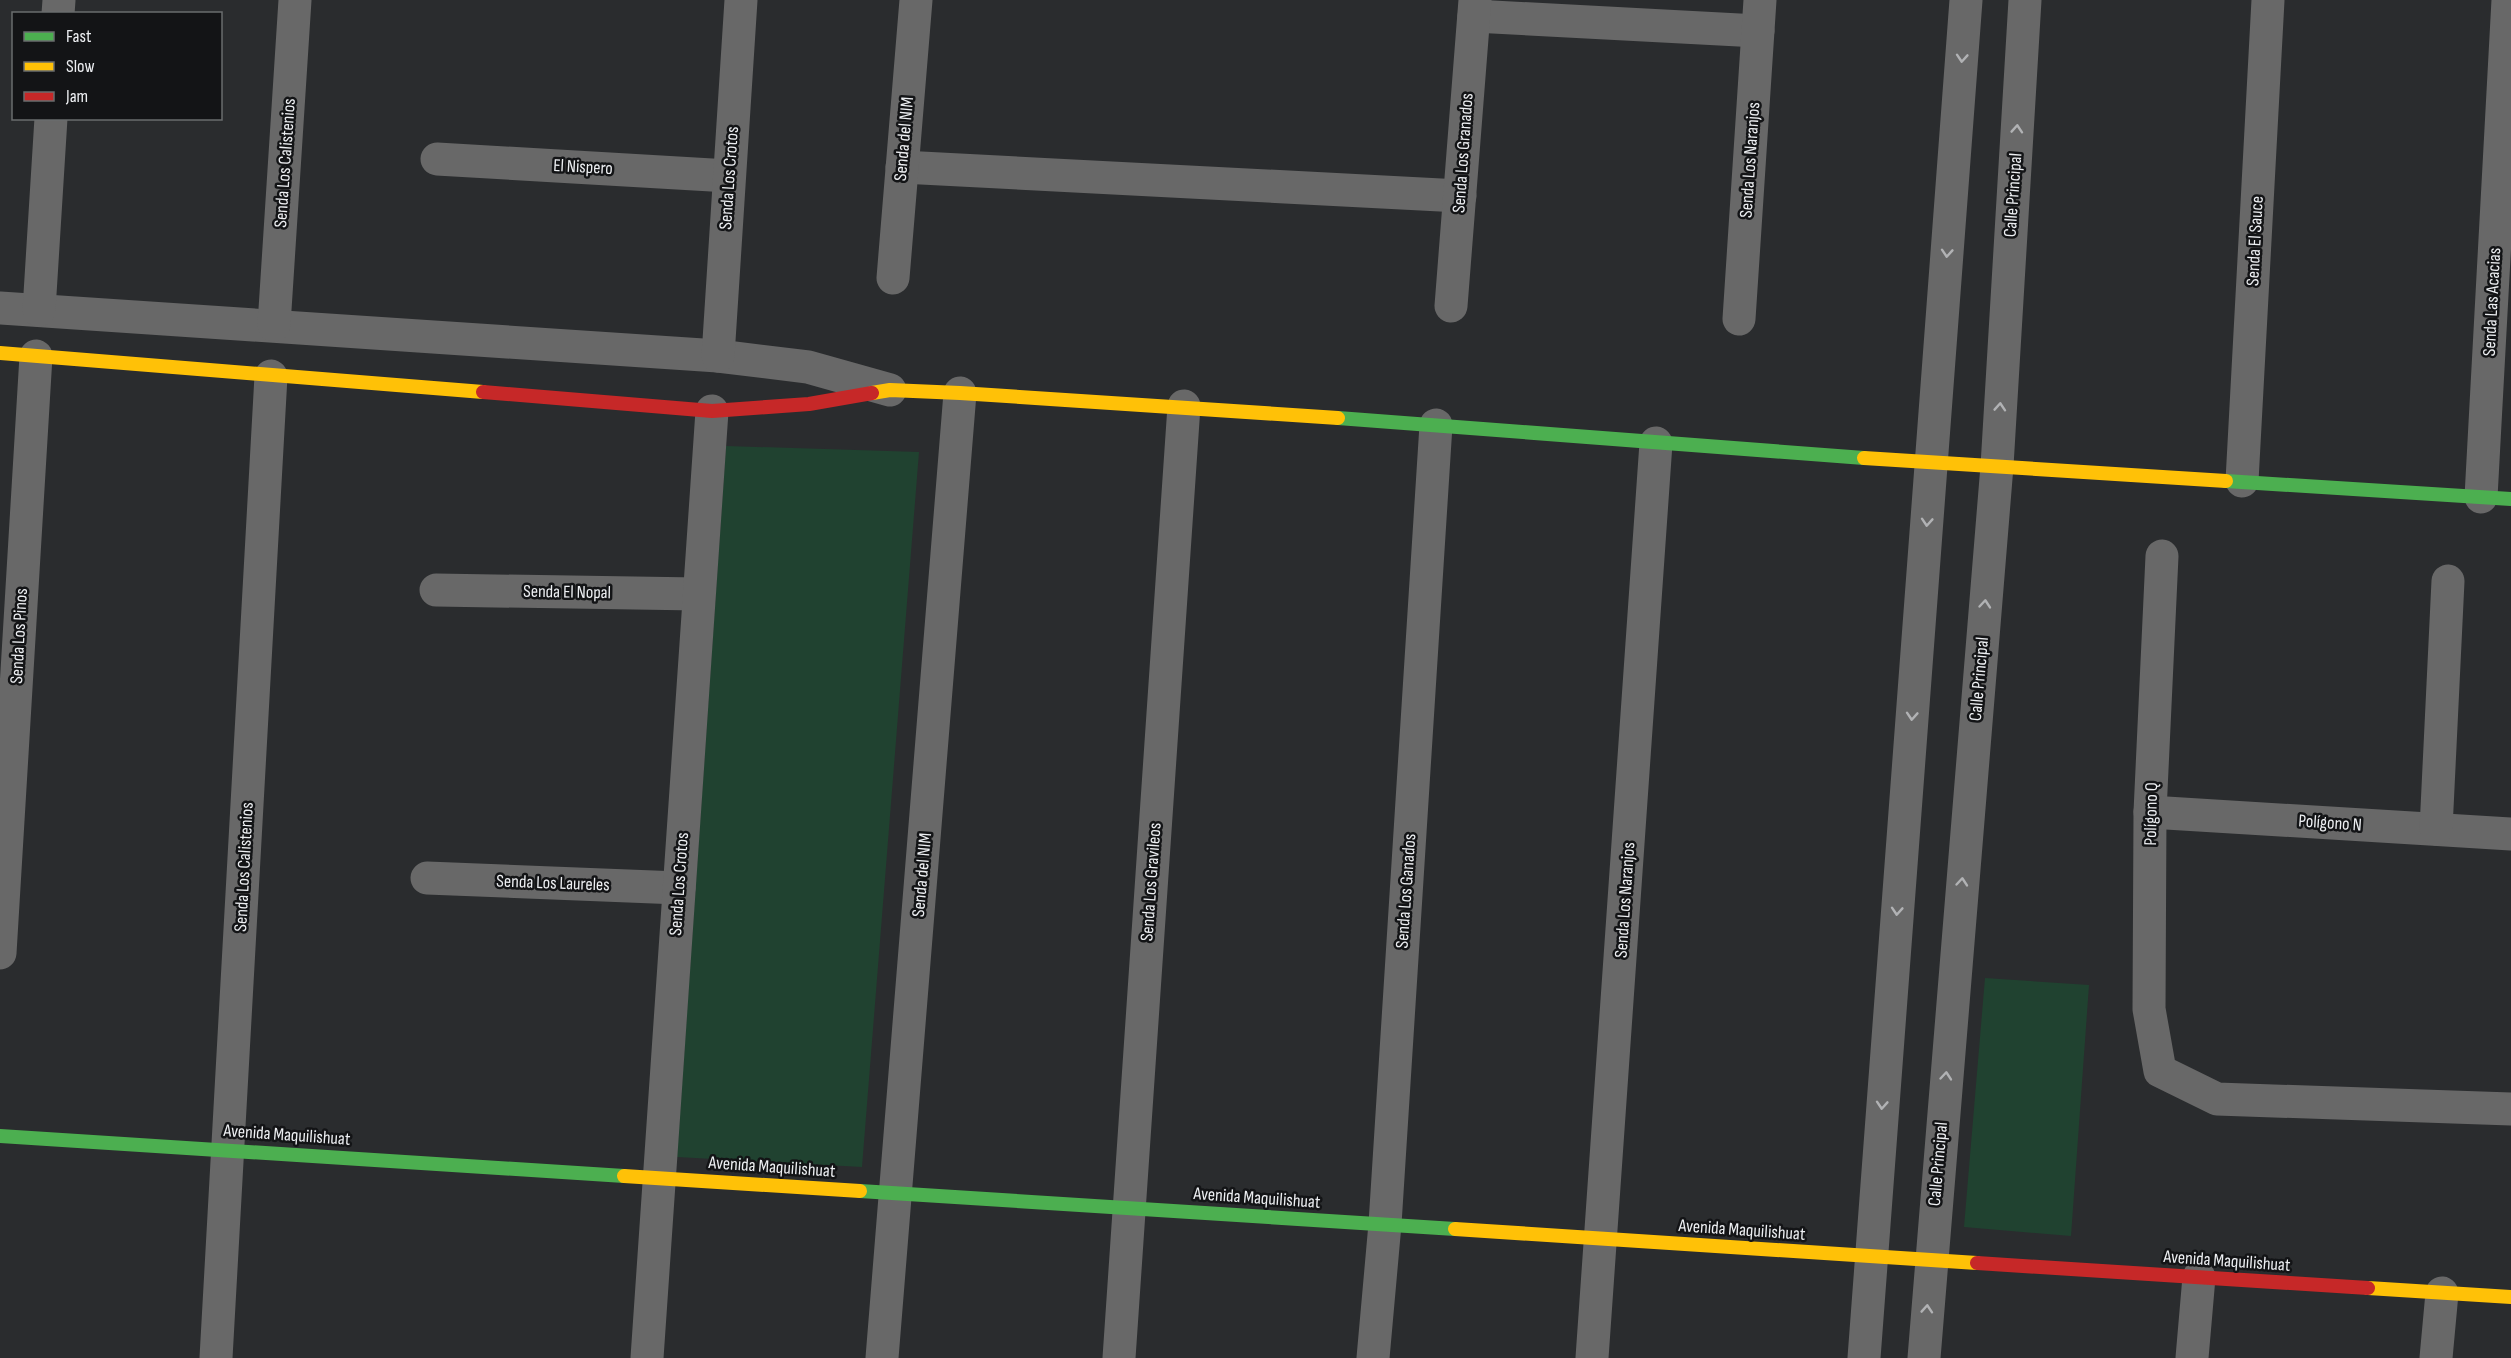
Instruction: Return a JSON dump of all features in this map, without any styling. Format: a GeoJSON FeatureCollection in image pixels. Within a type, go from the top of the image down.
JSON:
{"type":"FeatureCollection","features":[{"type":"Feature","properties":{"kind":"street","name":"Senda Los Calistenios"},"geometry":{"type":"LineString","coordinates":[[274,325],[295,0]]}},
{"type":"Feature","properties":{"kind":"street","name":"Senda Los Crotos"},"geometry":{"type":"LineString","coordinates":[[718,356],[741,0]]}},
{"type":"Feature","properties":{"kind":"street","name":"Senda del NIM"},"geometry":{"type":"LineString","coordinates":[[893,278],[916,0]]}},
{"type":"Feature","properties":{"kind":"street"},"geometry":{"type":"LineString","coordinates":[[1864,1358],[1966,0]]}},
{"type":"Feature","properties":{"kind":"street","name":"Calle Principal"},"geometry":{"type":"LineString","coordinates":[[1924,1358],[1930,1260],[1997,466],[2025,0]]}},
{"type":"Feature","properties":{"kind":"street","name":"Senda El Sauce"},"geometry":{"type":"LineString","coordinates":[[2242,481],[2268,0]]}},
{"type":"Feature","properties":{"kind":"street","name":"Senda Las Acacias"},"geometry":{"type":"LineString","coordinates":[[2496,498],[2508,0]]}},
{"type":"Feature","properties":{"kind":"street"},"geometry":{"type":"LineString","coordinates":[[1474,8],[1759,15]]}},
{"type":"Feature","properties":{"kind":"street","name":"Senda Los Granados"},"geometry":{"type":"LineString","coordinates":[[1451,306],[1474,8]]}},
{"type":"Feature","properties":{"kind":"street","name":"Senda Los Naranjos"},"geometry":{"type":"LineString","coordinates":[[1739,319],[1759,15]]}},
{"type":"Feature","properties":{"kind":"street"},"geometry":{"type":"LineString","coordinates":[[39,310],[51,120]]}},
{"type":"Feature","properties":{"kind":"street","name":"El Nispero"},"geometry":{"type":"LineString","coordinates":[[437,159],[729,176]]}},
{"type":"Feature","properties":{"kind":"street"},"geometry":{"type":"LineString","coordinates":[[902,167],[1460,196]]}},
{"type":"Feature","properties":{"kind":"street"},"geometry":{"type":"LineString","coordinates":[[0,308],[718,356],[808,367],[890,390]]}},
{"type":"Feature","properties":{"kind":"street"},"geometry":{"type":"LineString","coordinates":[[0,353],[712,411],[809,405],[890,390],[960,393],[1184,406],[1932,463],[2496,498]]}},
{"type":"Feature","properties":{"kind":"street","name":"Senda Los Pinos"},"geometry":{"type":"LineString","coordinates":[[0,953],[36,356]]}},
{"type":"Feature","properties":{"kind":"street","name":"Senda Los Calistenios"},"geometry":{"type":"LineString","coordinates":[[216,1358],[271,376]]}},
{"type":"Feature","properties":{"kind":"street","name":"Senda del NIM"},"geometry":{"type":"LineString","coordinates":[[882,1358],[960,393]]}},
{"type":"Feature","properties":{"kind":"street","name":"Senda Los Gravileos"},"geometry":{"type":"LineString","coordinates":[[1119,1358],[1184,406]]}},
{"type":"Feature","properties":{"kind":"street","name":"Senda Los Crotos"},"geometry":{"type":"LineString","coordinates":[[647,1358],[712,411]]}},
{"type":"Feature","properties":{"kind":"street","name":"Senda Los Ganados"},"geometry":{"type":"LineString","coordinates":[[1373,1358],[1385,1224],[1436,425]]}},
{"type":"Feature","properties":{"kind":"street","name":"Senda Los Naranjos"},"geometry":{"type":"LineString","coordinates":[[1592,1358],[1656,443]]}},
{"type":"Feature","properties":{"kind":"street","name":"Polígono Q"},"geometry":{"type":"LineString","coordinates":[[2162,556],[2150,812],[2149,1009],[2160,1071],[2217,1099],[2511,1109]]}},
{"type":"Feature","properties":{"kind":"street"},"geometry":{"type":"LineString","coordinates":[[2436,829],[2448,581]]}},
{"type":"Feature","properties":{"kind":"street","name":"Senda El Nopal"},"geometry":{"type":"LineString","coordinates":[[436,590],[699,594]]}},
{"type":"Feature","properties":{"kind":"street","name":"Polígono N"},"geometry":{"type":"LineString","coordinates":[[2150,812],[2511,834]]}},
{"type":"Feature","properties":{"kind":"street","name":"Senda Los Laureles"},"geometry":{"type":"LineString","coordinates":[[427,878],[679,888]]}},
{"type":"Feature","properties":{"kind":"street","name":"Avenida Maquilishuat"},"geometry":{"type":"LineString","coordinates":[[0,1136],[2511,1297]]}},
{"type":"Feature","properties":{"kind":"street"},"geometry":{"type":"LineString","coordinates":[[2192,1358],[2199,1277]]}},
{"type":"Feature","properties":{"kind":"street"},"geometry":{"type":"LineString","coordinates":[[2436,1358],[2442,1293]]}},
{"type":"Feature","properties":{"kind":"green space"},"geometry":{"type":"Polygon","coordinates":[[[726,446],[919,452],[862,1167],[677,1157],[726,446]]]}},
{"type":"Feature","properties":{"kind":"green space"},"geometry":{"type":"Polygon","coordinates":[[[1985,978],[2089,985],[2071,1236],[1964,1227],[1985,978]]]}},
{"type":"Feature","properties":{"kind":"traffic: fast"},"geometry":{"type":"LineString","coordinates":[[1338,418],[1864,458]]}},
{"type":"Feature","properties":{"kind":"traffic: fast"},"geometry":{"type":"LineString","coordinates":[[2226,481],[2511,499]]}},
{"type":"Feature","properties":{"kind":"traffic: fast"},"geometry":{"type":"LineString","coordinates":[[0,1136],[624,1176]]}},
{"type":"Feature","properties":{"kind":"traffic: fast"},"geometry":{"type":"LineString","coordinates":[[860,1191],[1455,1229]]}},
{"type":"Feature","properties":{"kind":"traffic: slow"},"geometry":{"type":"LineString","coordinates":[[0,353],[483,392]]}},
{"type":"Feature","properties":{"kind":"traffic: slow"},"geometry":{"type":"LineString","coordinates":[[872,393],[890,390],[960,393],[1338,418]]}},
{"type":"Feature","properties":{"kind":"traffic: slow"},"geometry":{"type":"LineString","coordinates":[[1864,458],[2226,481]]}},
{"type":"Feature","properties":{"kind":"traffic: slow"},"geometry":{"type":"LineString","coordinates":[[624,1176],[860,1191]]}},
{"type":"Feature","properties":{"kind":"traffic: slow"},"geometry":{"type":"LineString","coordinates":[[1455,1229],[1977,1263]]}},
{"type":"Feature","properties":{"kind":"traffic: slow"},"geometry":{"type":"LineString","coordinates":[[2368,1288],[2511,1297]]}},
{"type":"Feature","properties":{"kind":"traffic: jam"},"geometry":{"type":"LineString","coordinates":[[483,392],[712,411],[809,404],[872,393]]}},
{"type":"Feature","properties":{"kind":"traffic: jam"},"geometry":{"type":"LineString","coordinates":[[1977,1263],[2368,1288]]}}]}
